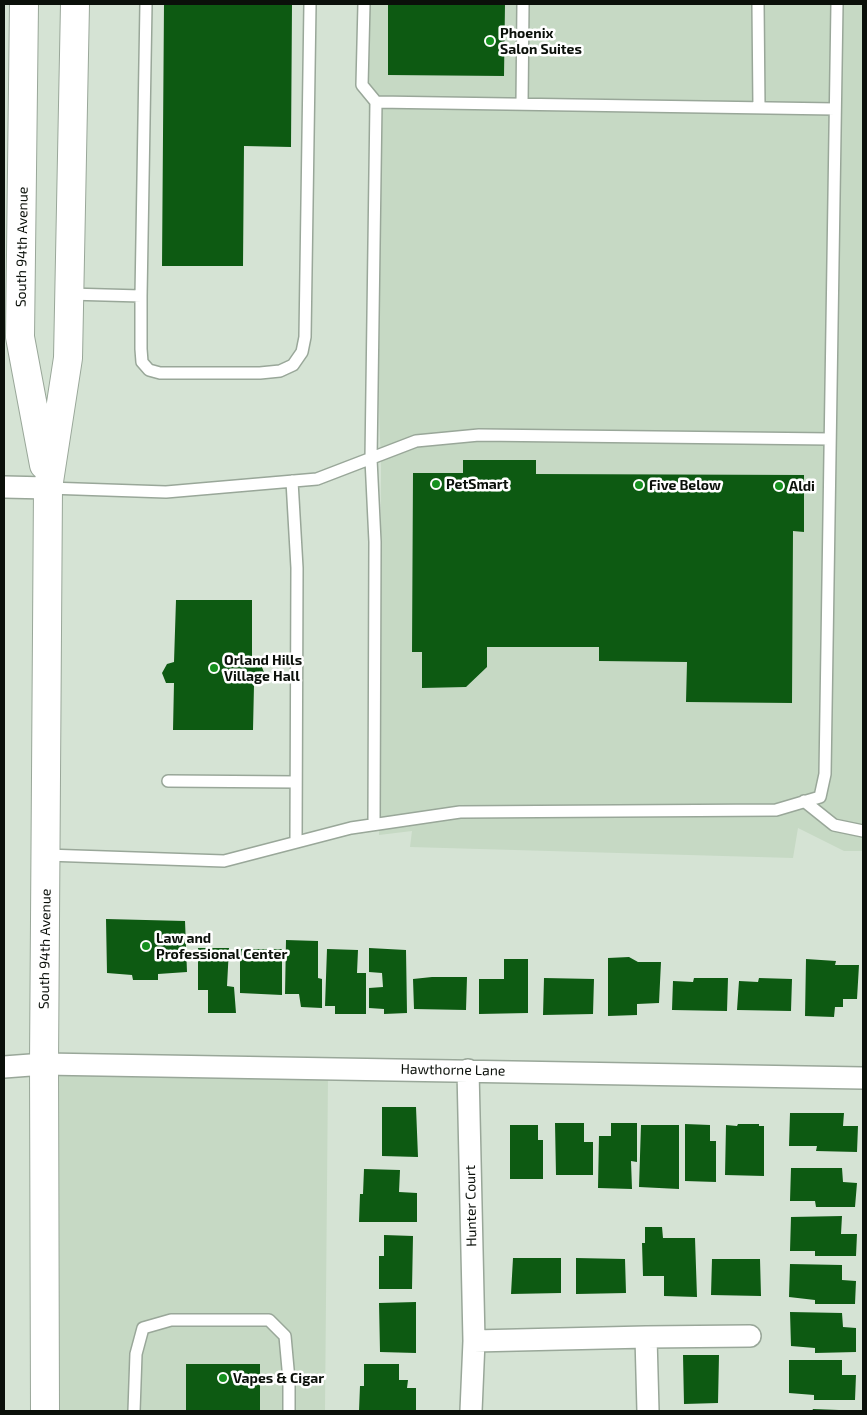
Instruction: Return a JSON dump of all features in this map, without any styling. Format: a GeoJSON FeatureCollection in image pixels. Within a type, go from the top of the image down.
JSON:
{"type":"FeatureCollection","features":[{"type":"Feature","properties":{"kind":"street","name":"South 94th Avenue"},"geometry":{"type":"LineString","coordinates":[[24,4],[20,337],[48,488]]}},
{"type":"Feature","properties":{"kind":"street","name":"South 94th Avenue"},"geometry":{"type":"LineString","coordinates":[[45,1411],[44,1064],[48,488],[68,358],[75,4]]}},
{"type":"Feature","properties":{"kind":"street"},"geometry":{"type":"LineString","coordinates":[[4,487],[48,488]]}},
{"type":"Feature","properties":{"kind":"street","name":"Hawthorne Lane"},"geometry":{"type":"LineString","coordinates":[[4,1067],[44,1064],[863,1078]]}},
{"type":"Feature","properties":{"kind":"street","name":"Hunter Court"},"geometry":{"type":"LineString","coordinates":[[468,1070],[474,1341],[470,1411]]}},
{"type":"Feature","properties":{"kind":"street"},"geometry":{"type":"LineString","coordinates":[[474,1341],[750,1336]]}},
{"type":"Feature","properties":{"kind":"street"},"geometry":{"type":"LineString","coordinates":[[646,1338],[648,1411]]}},
{"type":"Feature","properties":{"kind":"lane"},"geometry":{"type":"LineString","coordinates":[[146,4],[141,349],[142,362],[149,370],[160,373],[260,373],[280,371],[293,365],[302,352],[305,337],[310,4]]}},
{"type":"Feature","properties":{"kind":"lane"},"geometry":{"type":"LineString","coordinates":[[364,4],[362,85],[376,102],[372,458],[375,542],[374,824]]}},
{"type":"Feature","properties":{"kind":"lane"},"geometry":{"type":"LineString","coordinates":[[522,104],[523,4]]}},
{"type":"Feature","properties":{"kind":"lane"},"geometry":{"type":"LineString","coordinates":[[758,4],[759,108]]}},
{"type":"Feature","properties":{"kind":"lane"},"geometry":{"type":"LineString","coordinates":[[46,855],[224,861],[351,828],[460,812],[776,810],[820,797],[826,774],[837,4]]}},
{"type":"Feature","properties":{"kind":"lane"},"geometry":{"type":"LineString","coordinates":[[376,102],[835,109]]}},
{"type":"Feature","properties":{"kind":"lane"},"geometry":{"type":"LineString","coordinates":[[69,294],[142,296]]}},
{"type":"Feature","properties":{"kind":"lane"},"geometry":{"type":"LineString","coordinates":[[48,488],[166,492],[316,479],[416,441],[479,435],[830,439]]}},
{"type":"Feature","properties":{"kind":"lane"},"geometry":{"type":"LineString","coordinates":[[292,481],[297,568],[296,842]]}},
{"type":"Feature","properties":{"kind":"lane"},"geometry":{"type":"LineString","coordinates":[[168,781],[296,782]]}},
{"type":"Feature","properties":{"kind":"lane"},"geometry":{"type":"LineString","coordinates":[[804,801],[834,825],[863,831]]}},
{"type":"Feature","properties":{"kind":"lane"},"geometry":{"type":"LineString","coordinates":[[134,1411],[136,1354],[143,1328],[171,1320],[269,1320],[285,1336],[289,1380],[289,1411]]}},
{"type":"Feature","properties":{"kind":"shaded area"},"geometry":{"type":"Polygon","coordinates":[[[365,4],[863,4],[863,851],[844,851],[798,828],[793,858],[410,847],[412,831],[379,835],[381,467],[365,4]]]}},
{"type":"Feature","properties":{"kind":"shaded area"},"geometry":{"type":"Polygon","coordinates":[[[51,1066],[328,1075],[325,1411],[53,1411],[51,1066]]]}},
{"type":"Feature","properties":{"kind":"building"},"geometry":{"type":"Polygon","coordinates":[[[164,4],[292,4],[291,147],[244,146],[243,266],[162,266],[164,4]]]}},
{"type":"Feature","properties":{"kind":"building"},"geometry":{"type":"Polygon","coordinates":[[[388,4],[505,4],[504,76],[388,75],[388,4]]]}},
{"type":"Feature","properties":{"kind":"building"},"geometry":{"type":"Polygon","coordinates":[[[463,460],[536,460],[536,474],[804,475],[804,532],[793,531],[792,703],[686,702],[687,662],[599,661],[599,647],[487,647],[487,667],[466,687],[422,688],[422,652],[412,652],[413,473],[463,473],[463,460]]]}},
{"type":"Feature","properties":{"kind":"building","name":"Orland Hills Village Hall"},"geometry":{"type":"Polygon","coordinates":[[[176,600],[252,600],[252,662],[260,662],[265,675],[261,685],[254,685],[253,730],[173,730],[174,683],[166,683],[162,673],[167,664],[174,662],[176,600]]]}},
{"type":"Feature","properties":{"kind":"building","name":"Law and Professional Center"},"geometry":{"type":"Polygon","coordinates":[[[106,919],[185,921],[187,972],[158,974],[158,980],[133,980],[132,975],[107,973],[106,919]]]}},
{"type":"Feature","properties":{"kind":"building"},"geometry":{"type":"Polygon","coordinates":[[[286,940],[318,941],[318,978],[322,979],[322,1008],[301,1007],[299,994],[285,994],[286,940]]]}},
{"type":"Feature","properties":{"kind":"building"},"geometry":{"type":"Polygon","coordinates":[[[198,948],[229,948],[227,986],[234,987],[236,1013],[208,1013],[208,990],[198,990],[198,948]]]}},
{"type":"Feature","properties":{"kind":"building"},"geometry":{"type":"Polygon","coordinates":[[[369,948],[406,950],[407,1013],[384,1014],[384,1009],[369,1008],[369,988],[383,987],[382,973],[369,972],[369,948]]]}},
{"type":"Feature","properties":{"kind":"building"},"geometry":{"type":"Polygon","coordinates":[[[240,949],[282,949],[282,995],[240,993],[240,949]]]}},
{"type":"Feature","properties":{"kind":"building"},"geometry":{"type":"Polygon","coordinates":[[[327,949],[358,950],[357,973],[366,973],[366,1014],[335,1014],[335,1006],[325,1006],[327,949]]]}},
{"type":"Feature","properties":{"kind":"building"},"geometry":{"type":"Polygon","coordinates":[[[629,957],[638,962],[661,962],[659,1003],[637,1004],[637,1015],[608,1016],[608,958],[629,957]]]}},
{"type":"Feature","properties":{"kind":"building"},"geometry":{"type":"Polygon","coordinates":[[[504,959],[528,959],[528,1013],[479,1014],[479,979],[504,979],[504,959]]]}},
{"type":"Feature","properties":{"kind":"building"},"geometry":{"type":"Polygon","coordinates":[[[806,959],[836,961],[835,965],[859,965],[857,999],[843,999],[843,1007],[835,1007],[834,1017],[805,1016],[806,959]]]}},
{"type":"Feature","properties":{"kind":"building"},"geometry":{"type":"Polygon","coordinates":[[[467,977],[466,1010],[414,1009],[413,979],[467,977]]]}},
{"type":"Feature","properties":{"kind":"building"},"geometry":{"type":"Polygon","coordinates":[[[544,978],[594,979],[593,1014],[543,1015],[544,978]]]}},
{"type":"Feature","properties":{"kind":"building"},"geometry":{"type":"Polygon","coordinates":[[[694,978],[728,978],[727,1011],[672,1010],[673,981],[693,982],[694,978]]]}},
{"type":"Feature","properties":{"kind":"building"},"geometry":{"type":"Polygon","coordinates":[[[759,978],[792,979],[791,1011],[737,1010],[739,981],[758,982],[759,978]]]}},
{"type":"Feature","properties":{"kind":"building"},"geometry":{"type":"Polygon","coordinates":[[[382,1107],[416,1107],[418,1157],[382,1156],[382,1107]]]}},
{"type":"Feature","properties":{"kind":"building"},"geometry":{"type":"Polygon","coordinates":[[[790,1113],[844,1113],[843,1126],[858,1126],[857,1152],[816,1151],[817,1146],[789,1146],[790,1113]]]}},
{"type":"Feature","properties":{"kind":"building"},"geometry":{"type":"Polygon","coordinates":[[[555,1123],[584,1123],[584,1142],[593,1142],[593,1175],[556,1175],[555,1123]]]}},
{"type":"Feature","properties":{"kind":"building"},"geometry":{"type":"Polygon","coordinates":[[[611,1123],[637,1123],[637,1162],[631,1161],[632,1189],[598,1188],[599,1136],[611,1136],[611,1123]]]}},
{"type":"Feature","properties":{"kind":"building"},"geometry":{"type":"Polygon","coordinates":[[[685,1124],[710,1125],[710,1141],[716,1141],[716,1182],[685,1181],[685,1124]]]}},
{"type":"Feature","properties":{"kind":"building"},"geometry":{"type":"Polygon","coordinates":[[[738,1124],[759,1124],[759,1126],[764,1126],[764,1176],[725,1175],[726,1125],[737,1126],[738,1124]]]}},
{"type":"Feature","properties":{"kind":"building"},"geometry":{"type":"Polygon","coordinates":[[[510,1125],[538,1125],[538,1140],[543,1140],[543,1179],[510,1179],[510,1125]]]}},
{"type":"Feature","properties":{"kind":"building"},"geometry":{"type":"Polygon","coordinates":[[[641,1125],[679,1125],[679,1189],[639,1187],[641,1125]]]}},
{"type":"Feature","properties":{"kind":"building"},"geometry":{"type":"Polygon","coordinates":[[[791,1168],[842,1168],[843,1182],[857,1183],[855,1207],[816,1207],[815,1201],[790,1201],[791,1168]]]}},
{"type":"Feature","properties":{"kind":"building"},"geometry":{"type":"Polygon","coordinates":[[[364,1169],[400,1170],[399,1192],[417,1193],[417,1222],[359,1222],[360,1194],[363,1194],[364,1169]]]}},
{"type":"Feature","properties":{"kind":"building"},"geometry":{"type":"Polygon","coordinates":[[[842,1216],[841,1234],[857,1234],[856,1256],[815,1256],[815,1251],[790,1251],[791,1217],[842,1216]]]}},
{"type":"Feature","properties":{"kind":"building"},"geometry":{"type":"Polygon","coordinates":[[[645,1227],[662,1227],[663,1238],[695,1238],[697,1297],[664,1296],[664,1276],[643,1276],[642,1243],[645,1243],[645,1227]]]}},
{"type":"Feature","properties":{"kind":"building"},"geometry":{"type":"Polygon","coordinates":[[[384,1235],[413,1236],[412,1289],[379,1289],[379,1256],[384,1256],[384,1235]]]}},
{"type":"Feature","properties":{"kind":"building"},"geometry":{"type":"Polygon","coordinates":[[[513,1258],[561,1258],[561,1293],[511,1294],[513,1258]]]}},
{"type":"Feature","properties":{"kind":"building"},"geometry":{"type":"Polygon","coordinates":[[[576,1258],[625,1259],[626,1293],[576,1294],[576,1258]]]}},
{"type":"Feature","properties":{"kind":"building"},"geometry":{"type":"Polygon","coordinates":[[[712,1259],[760,1259],[761,1296],[711,1295],[712,1259]]]}},
{"type":"Feature","properties":{"kind":"building"},"geometry":{"type":"Polygon","coordinates":[[[790,1264],[842,1265],[842,1280],[856,1281],[855,1304],[815,1304],[815,1300],[789,1297],[790,1264]]]}},
{"type":"Feature","properties":{"kind":"building"},"geometry":{"type":"Polygon","coordinates":[[[416,1302],[416,1353],[380,1352],[379,1303],[416,1302]]]}},
{"type":"Feature","properties":{"kind":"building"},"geometry":{"type":"Polygon","coordinates":[[[790,1312],[842,1313],[843,1327],[856,1328],[856,1352],[815,1353],[815,1348],[791,1346],[790,1312]]]}},
{"type":"Feature","properties":{"kind":"building"},"geometry":{"type":"Polygon","coordinates":[[[683,1355],[719,1355],[718,1403],[684,1404],[683,1355]]]}},
{"type":"Feature","properties":{"kind":"building"},"geometry":{"type":"Polygon","coordinates":[[[789,1360],[842,1360],[842,1375],[856,1375],[855,1400],[814,1400],[814,1395],[789,1393],[789,1360]]]}},
{"type":"Feature","properties":{"kind":"building"},"geometry":{"type":"Polygon","coordinates":[[[186,1364],[260,1364],[260,1411],[186,1411],[186,1364]]]}},
{"type":"Feature","properties":{"kind":"building"},"geometry":{"type":"Polygon","coordinates":[[[364,1364],[399,1364],[399,1380],[408,1380],[407,1388],[416,1388],[416,1411],[359,1411],[360,1386],[364,1386],[364,1364]]]}},
{"type":"Feature","properties":{"kind":"building"},"geometry":{"type":"Polygon","coordinates":[[[813,1409],[839,1410],[839,1411],[812,1411],[813,1409]]]}},
{"type":"Feature","properties":{"kind":"place","name":"Phoenix Salon Suites"},"geometry":{"type":"Point","coordinates":[490,41]}},
{"type":"Feature","properties":{"kind":"place","name":"PetSmart"},"geometry":{"type":"Point","coordinates":[436,484]}},
{"type":"Feature","properties":{"kind":"place","name":"Five Below"},"geometry":{"type":"Point","coordinates":[639,485]}},
{"type":"Feature","properties":{"kind":"place","name":"Aldi"},"geometry":{"type":"Point","coordinates":[779,486]}},
{"type":"Feature","properties":{"kind":"place","name":"Orland Hills Village Hall"},"geometry":{"type":"Point","coordinates":[214,668]}},
{"type":"Feature","properties":{"kind":"place","name":"Law and Professional Center"},"geometry":{"type":"Point","coordinates":[146,946]}},
{"type":"Feature","properties":{"kind":"place","name":"Vapes & Cigar"},"geometry":{"type":"Point","coordinates":[223,1378]}}]}
